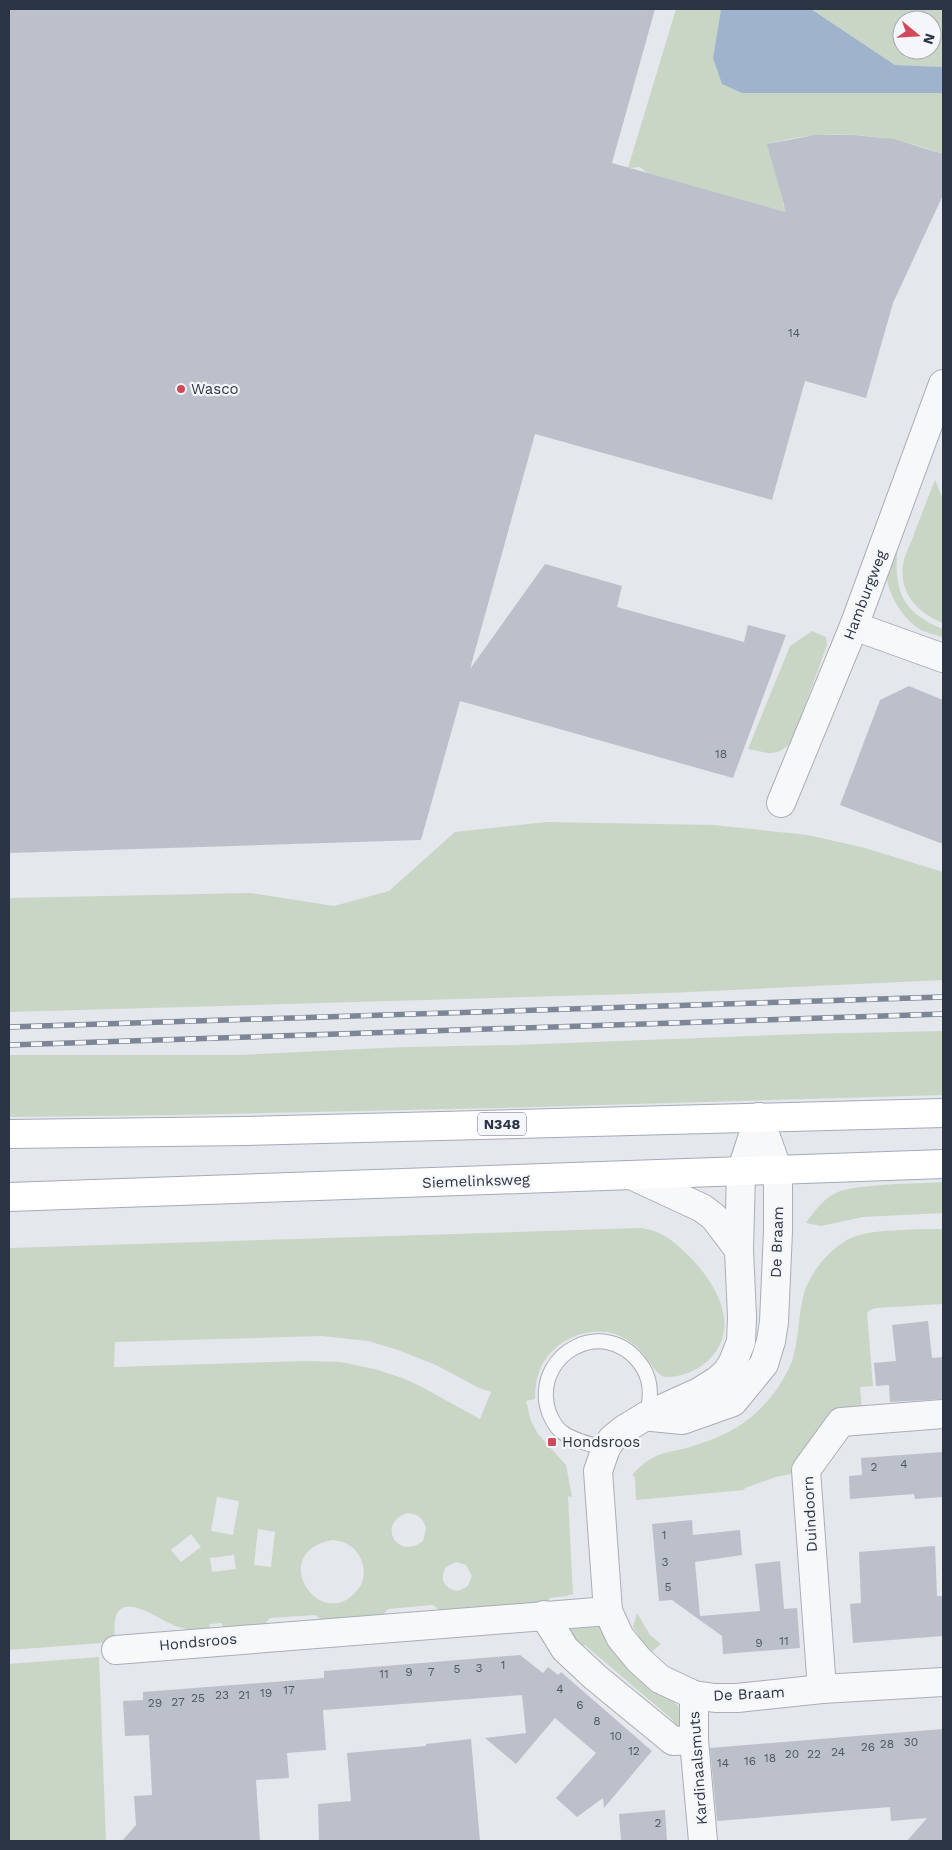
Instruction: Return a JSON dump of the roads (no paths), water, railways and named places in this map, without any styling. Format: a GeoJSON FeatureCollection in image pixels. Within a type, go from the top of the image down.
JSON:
{"type":"FeatureCollection","features":[{"type":"Feature","properties":{"kind":"main road","name":"N348"},"geometry":{"type":"LineString","coordinates":[[9,1134],[245,1131],[943,1113]]}},
{"type":"Feature","properties":{"kind":"main road","name":"Siemelinksweg"},"geometry":{"type":"LineString","coordinates":[[9,1197],[943,1164]]}},
{"type":"Feature","properties":{"kind":"street","name":"Hamburgweg"},"geometry":{"type":"LineString","coordinates":[[781,803],[854,626],[943,384]]}},
{"type":"Feature","properties":{"kind":"street"},"geometry":{"type":"LineString","coordinates":[[854,626],[943,658]]}},
{"type":"Feature","properties":{"kind":"street","name":"De Braam"},"geometry":{"type":"LineString","coordinates":[[646,1416],[682,1420],[733,1402],[764,1364],[774,1322],[778,1231],[778,1170],[759,1117]]}},
{"type":"Feature","properties":{"kind":"street","name":"De Braam"},"geometry":{"type":"LineString","coordinates":[[759,1117],[740,1172],[739,1250],[742,1317],[741,1342],[733,1362],[718,1380],[699,1392],[646,1416],[623,1430],[612,1439],[606,1448],[598,1471],[608,1611],[620,1637],[639,1660],[660,1679],[694,1695],[715,1698],[737,1698],[822,1689],[943,1682]]}},
{"type":"Feature","properties":{"kind":"street"},"geometry":{"type":"LineString","coordinates":[[634,1176],[702,1208],[714,1217],[739,1250]]}},
{"type":"Feature","properties":{"kind":"street","name":"Duindoorn"},"geometry":{"type":"LineString","coordinates":[[822,1689],[806,1470],[841,1422],[943,1414]]}},
{"type":"Feature","properties":{"kind":"street","name":"Hondsroos"},"geometry":{"type":"LineString","coordinates":[[116,1650],[544,1614],[608,1611]]}},
{"type":"Feature","properties":{"kind":"street"},"geometry":{"type":"LineString","coordinates":[[544,1614],[565,1649],[595,1677],[673,1741],[694,1740]]}},
{"type":"Feature","properties":{"kind":"street","name":"Kardinaalsmuts"},"geometry":{"type":"LineString","coordinates":[[694,1695],[694,1740],[703,1841]]}},
{"type":"Feature","properties":{"kind":"lane"},"geometry":{"type":"LineString","coordinates":[[606,1448],[592,1445],[562,1432],[548,1411],[546,1386],[556,1362],[565,1353],[576,1346],[588,1342],[607,1342],[625,1348],[643,1366],[648,1378],[650,1404],[646,1416]]}},
{"type":"Feature","properties":{"kind":"water"},"geometry":{"type":"Polygon","coordinates":[[[721,9],[811,9],[895,65],[943,67],[943,93],[742,93],[722,84],[713,58],[721,9]]]}},
{"type":"Feature","properties":{"kind":"railway"},"geometry":{"type":"LineString","coordinates":[[9,1027],[943,997]]}},
{"type":"Feature","properties":{"kind":"railway"},"geometry":{"type":"LineString","coordinates":[[9,1045],[943,1014]]}},
{"type":"Feature","properties":{"kind":"place","name":"Wasco"},"geometry":{"type":"Point","coordinates":[181,389]}},
{"type":"Feature","properties":{"kind":"place","name":"Hondsroos"},"geometry":{"type":"Point","coordinates":[552,1442]}}]}
